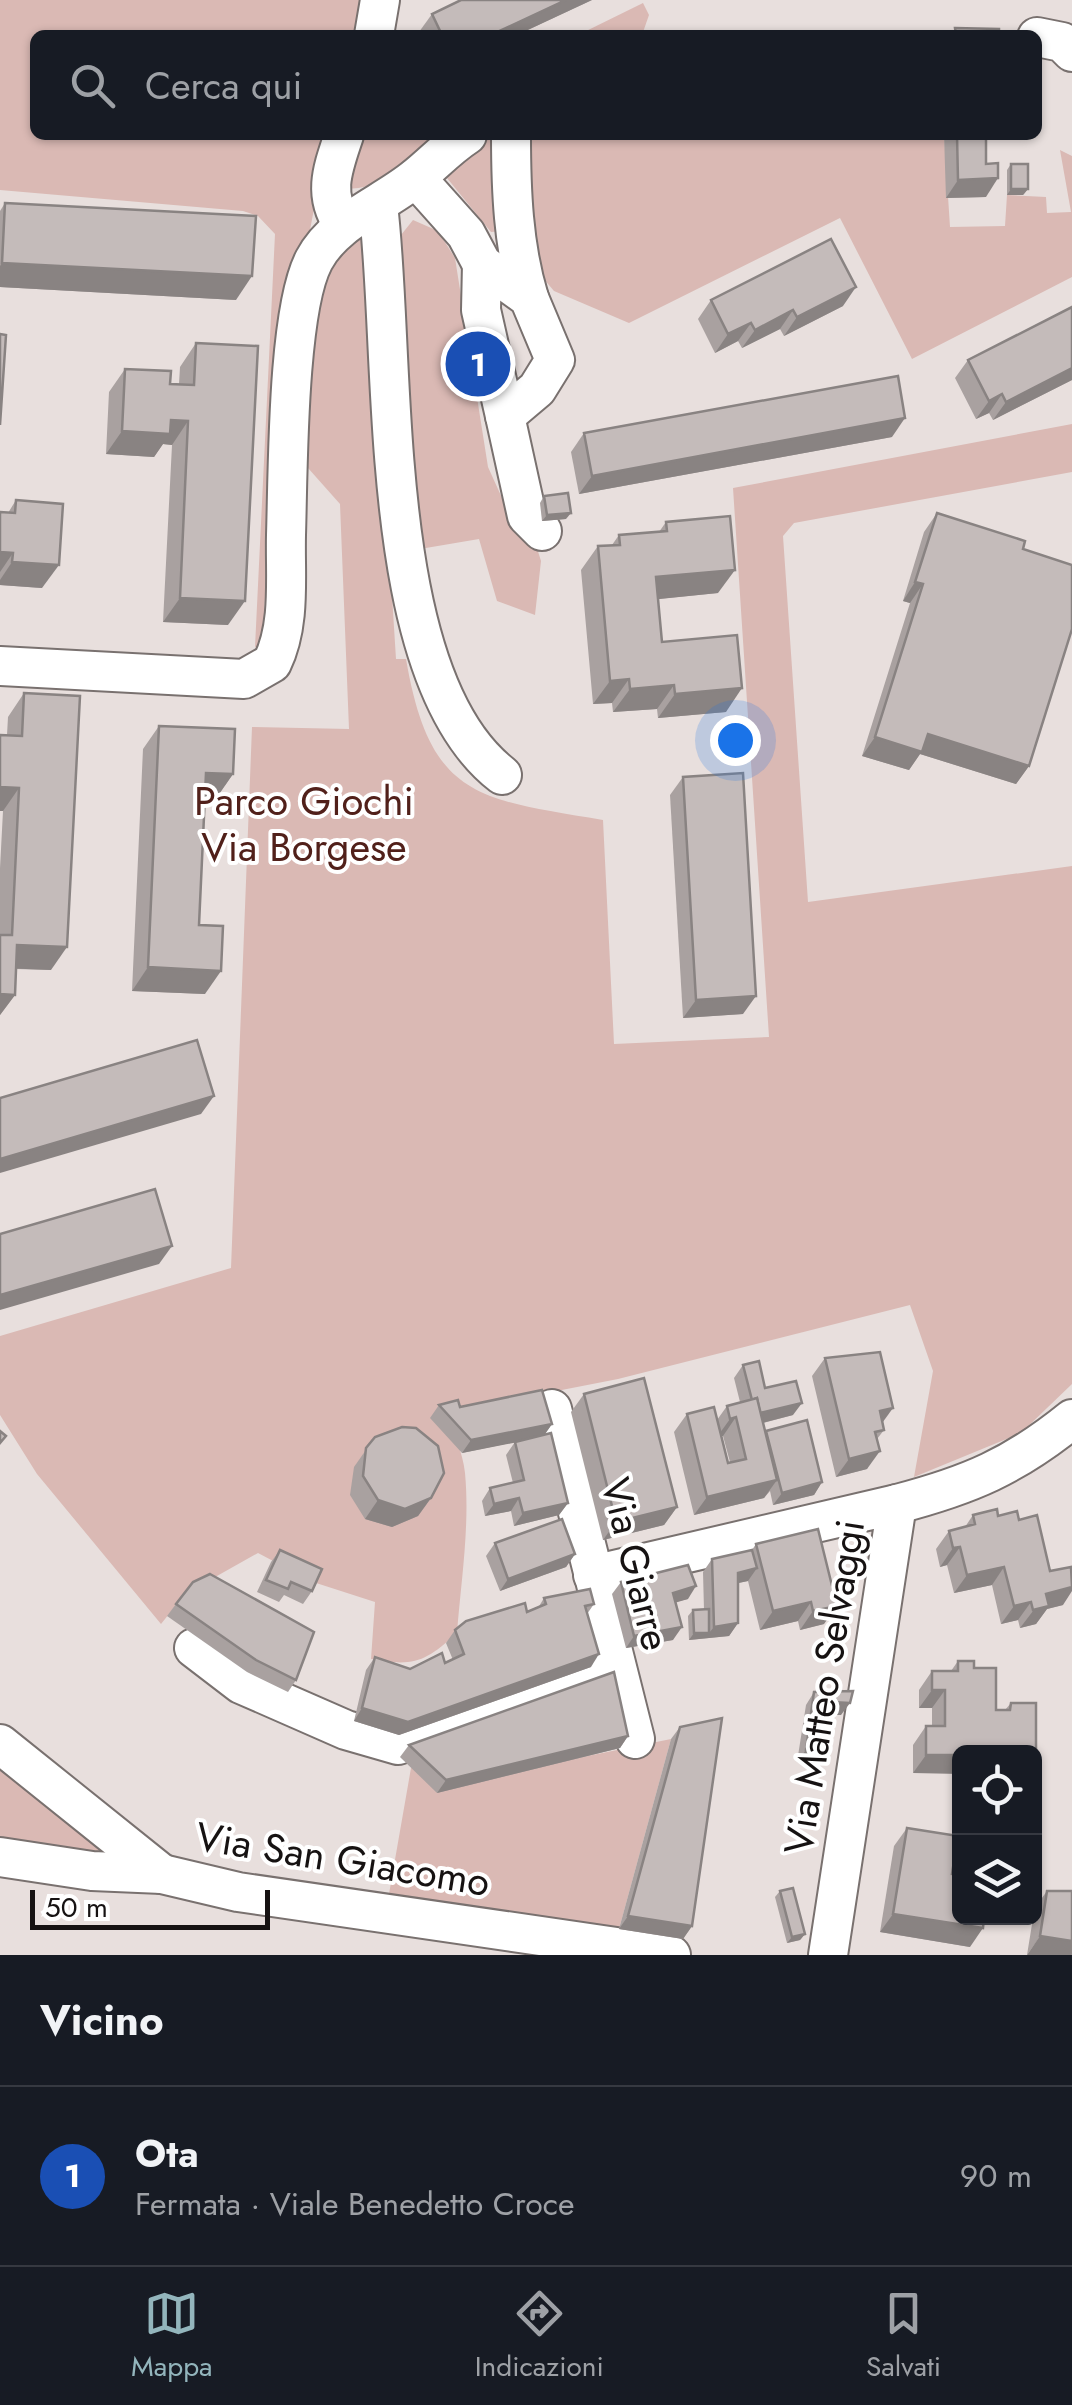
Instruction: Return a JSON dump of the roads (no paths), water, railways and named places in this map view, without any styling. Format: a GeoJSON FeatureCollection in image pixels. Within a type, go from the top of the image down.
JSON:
{"type":"FeatureCollection","features":[{"type":"Feature","properties":{"kind":"street"},"geometry":{"type":"LineString","coordinates":[[375,30],[380,0]]}},
{"type":"Feature","properties":{"kind":"street"},"geometry":{"type":"LineString","coordinates":[[1042,38],[1062,42],[1072,52]]}},
{"type":"Feature","properties":{"kind":"street"},"geometry":{"type":"LineString","coordinates":[[343,140],[329,192],[332,208],[343,224]]}},
{"type":"Feature","properties":{"kind":"street"},"geometry":{"type":"LineString","coordinates":[[0,666],[244,679],[265,670],[276,654],[284,626],[288,441],[306,283],[314,259],[343,224],[416,178],[461,140]]}},
{"type":"Feature","properties":{"kind":"street"},"geometry":{"type":"LineString","coordinates":[[505,416],[537,388],[555,360],[521,271],[511,140]]}},
{"type":"Feature","properties":{"kind":"street"},"geometry":{"type":"LineString","coordinates":[[416,178],[466,234],[482,264],[529,298]]}},
{"type":"Feature","properties":{"kind":"street"},"geometry":{"type":"LineString","coordinates":[[378,205],[386,263],[398,501],[428,657],[462,736],[502,775]]}},
{"type":"Feature","properties":{"kind":"street"},"geometry":{"type":"LineString","coordinates":[[482,264],[481,310],[527,516],[542,531]]}},
{"type":"Feature","properties":{"kind":"street","name":"Via Giarre"},"geometry":{"type":"LineString","coordinates":[[552,1409],[635,1739]]}},
{"type":"Feature","properties":{"kind":"street"},"geometry":{"type":"LineString","coordinates":[[898,1504],[958,1489],[1006,1468],[1072,1419]]}},
{"type":"Feature","properties":{"kind":"street","name":"Via Matteo Selvaggi"},"geometry":{"type":"LineString","coordinates":[[593,1575],[898,1504],[828,1955]]}},
{"type":"Feature","properties":{"kind":"street"},"geometry":{"type":"LineString","coordinates":[[194,1648],[241,1684],[346,1730],[398,1744],[615,1668]]}},
{"type":"Feature","properties":{"kind":"street"},"geometry":{"type":"LineString","coordinates":[[0,1744],[162,1874]]}},
{"type":"Feature","properties":{"kind":"street","name":"Via San Giacomo"},"geometry":{"type":"LineString","coordinates":[[0,1857],[92,1871],[162,1874],[238,1892],[671,1955]]}},
{"type":"Feature","properties":{"kind":"place","name":"Ota"},"geometry":{"type":"Point","coordinates":[478,364]}},
{"type":"Feature","properties":{"kind":"park label","name":"Parco Giochi Via Borgese"},"geometry":{"type":"Point","coordinates":[304,824]}}]}
